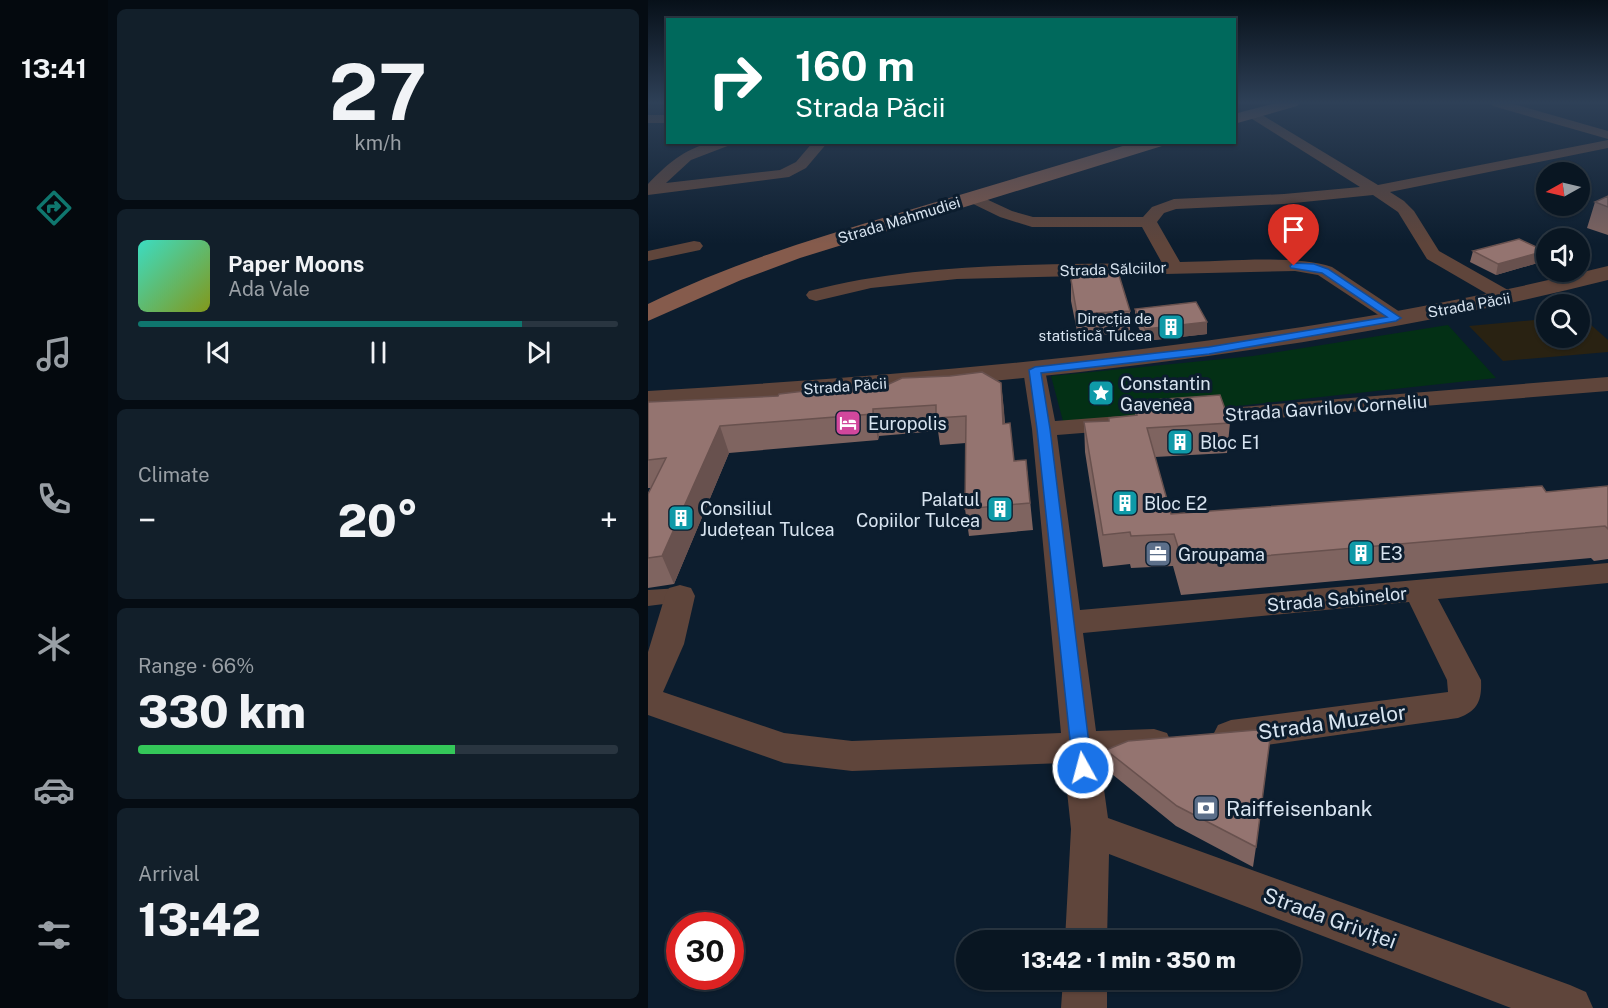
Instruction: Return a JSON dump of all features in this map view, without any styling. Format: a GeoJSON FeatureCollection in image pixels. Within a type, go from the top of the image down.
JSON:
{"type":"FeatureCollection","features":[{"type":"Feature","properties":{"kind":"main road","name":"Strada Mahmudiei"},"geometry":{"type":"LineString","coordinates":[[648,315],[675,300],[732,275],[971,197],[1129,150]]}},
{"type":"Feature","properties":{"kind":"street"},"geometry":{"type":"LineString","coordinates":[[650,189],[683,156],[699,150]]}},
{"type":"Feature","properties":{"kind":"street"},"geometry":{"type":"LineString","coordinates":[[650,189],[784,174],[801,165],[814,150]]}},
{"type":"Feature","properties":{"kind":"street"},"geometry":{"type":"LineString","coordinates":[[1312,150],[1407,210],[1424,245],[1433,255],[1508,298]]}},
{"type":"Feature","properties":{"kind":"street"},"geometry":{"type":"LineString","coordinates":[[1148,222],[1158,210],[1174,204],[1284,199],[1377,190],[1578,150]]}},
{"type":"Feature","properties":{"kind":"street"},"geometry":{"type":"LineString","coordinates":[[971,197],[1005,214],[1032,222],[1148,222]]}},
{"type":"Feature","properties":{"kind":"street"},"geometry":{"type":"LineString","coordinates":[[1148,222],[1153,234],[1168,253],[1173,268]]}},
{"type":"Feature","properties":{"kind":"street"},"geometry":{"type":"LineString","coordinates":[[648,256],[694,246]]}},
{"type":"Feature","properties":{"kind":"street","name":"Strada Sălciilor"},"geometry":{"type":"LineString","coordinates":[[816,295],[864,283],[921,277],[1173,268],[1314,267],[1341,280],[1396,318]]}},
{"type":"Feature","properties":{"kind":"street","name":"Strada Păcii"},"geometry":{"type":"LineString","coordinates":[[648,399],[828,388],[1035,370],[1209,351],[1508,298],[1608,273]]}},
{"type":"Feature","properties":{"kind":"street"},"geometry":{"type":"LineString","coordinates":[[1035,370],[1044,429],[1090,829],[1086,930]]}},
{"type":"Feature","properties":{"kind":"street","name":"Strada Gavrilov Corneliu"},"geometry":{"type":"LineString","coordinates":[[1172,419],[1608,384]]}},
{"type":"Feature","properties":{"kind":"street"},"geometry":{"type":"LineString","coordinates":[[1044,429],[1137,422]]}},
{"type":"Feature","properties":{"kind":"street","name":"Strada Sabinelor"},"geometry":{"type":"LineString","coordinates":[[1065,623],[1608,573]]}},
{"type":"Feature","properties":{"kind":"street","name":"Strada Muzelor"},"geometry":{"type":"LineString","coordinates":[[1080,747],[1191,740],[1458,704],[1465,695],[1464,680],[1419,591]]}},
{"type":"Feature","properties":{"kind":"street"},"geometry":{"type":"LineString","coordinates":[[648,598],[680,596],[668,644],[648,688]]}},
{"type":"Feature","properties":{"kind":"street"},"geometry":{"type":"LineString","coordinates":[[648,701],[784,748],[825,754],[852,756],[1080,747]]}},
{"type":"Feature","properties":{"kind":"street","name":"Strada Griviței"},"geometry":{"type":"LineString","coordinates":[[1090,829],[1570,1008]]}},
{"type":"Feature","properties":{"kind":"street"},"geometry":{"type":"LineString","coordinates":[[1084,1008],[1085,990]]}},
{"type":"Feature","properties":{"kind":"shaded area"},"geometry":{"type":"Polygon","coordinates":[[[1536,320],[1536,348],[1590,348],[1590,324],[1608,340],[1608,352],[1503,361],[1469,326],[1536,320]]]}},
{"type":"Feature","properties":{"kind":"green space"},"geometry":{"type":"Polygon","coordinates":[[[1448,325],[1496,378],[1064,425],[1051,376],[1253,356],[1448,325]]]}},
{"type":"Feature","properties":{"kind":"building"},"geometry":{"type":"Polygon","coordinates":[[[1608,196],[1608,207],[1595,202],[1608,196]]]}},
{"type":"Feature","properties":{"kind":"building"},"geometry":{"type":"Polygon","coordinates":[[[1519,239],[1536,247],[1536,253],[1498,264],[1473,251],[1519,239]]]}},
{"type":"Feature","properties":{"kind":"building"},"geometry":{"type":"Polygon","coordinates":[[[1092,269],[1118,272],[1130,311],[1077,314],[1071,280],[1081,272],[1092,269]]]}},
{"type":"Feature","properties":{"kind":"building"},"geometry":{"type":"Polygon","coordinates":[[[1196,302],[1207,322],[1145,329],[1135,309],[1196,302]]]}},
{"type":"Feature","properties":{"kind":"building"},"geometry":{"type":"Polygon","coordinates":[[[982,372],[1001,383],[1003,424],[1010,423],[1014,461],[1026,460],[1030,503],[965,509],[966,416],[936,418],[936,405],[873,409],[873,414],[720,426],[662,556],[648,558],[648,494],[666,458],[648,460],[648,402],[778,396],[779,394],[822,389],[889,384],[902,378],[982,372]]]}},
{"type":"Feature","properties":{"kind":"building"},"geometry":{"type":"Polygon","coordinates":[[[1220,395],[1230,423],[1147,428],[1171,514],[1542,486],[1546,492],[1608,486],[1608,529],[1605,526],[1183,563],[1174,534],[1131,536],[1130,532],[1103,535],[1084,422],[1109,421],[1109,418],[1137,415],[1135,409],[1142,409],[1139,401],[1220,395]]]}},
{"type":"Feature","properties":{"kind":"building","name":"Raiffeisenbank"},"geometry":{"type":"Polygon","coordinates":[[[1256,730],[1271,731],[1256,847],[1177,806],[1106,750],[1128,741],[1256,730]]]}},
{"type":"Feature","properties":{"kind":"place","name":"Direcția de statistică Tulcea"},"geometry":{"type":"Point","coordinates":[1171,327]}},
{"type":"Feature","properties":{"kind":"place","name":"Constantin Gavenea"},"geometry":{"type":"Point","coordinates":[1101,393]}},
{"type":"Feature","properties":{"kind":"place","name":"Europolis"},"geometry":{"type":"Point","coordinates":[848,423]}},
{"type":"Feature","properties":{"kind":"place","name":"Bloc E1"},"geometry":{"type":"Point","coordinates":[1180,442]}},
{"type":"Feature","properties":{"kind":"place","name":"Bloc E2"},"geometry":{"type":"Point","coordinates":[1125,503]}},
{"type":"Feature","properties":{"kind":"place","name":"Palatul Copiilor Tulcea"},"geometry":{"type":"Point","coordinates":[1000,509]}},
{"type":"Feature","properties":{"kind":"place","name":"Consiliul Județean Tulcea"},"geometry":{"type":"Point","coordinates":[681,518]}},
{"type":"Feature","properties":{"kind":"place","name":"E3"},"geometry":{"type":"Point","coordinates":[1361,553]}},
{"type":"Feature","properties":{"kind":"place","name":"Groupama"},"geometry":{"type":"Point","coordinates":[1158,554]}},
{"type":"Feature","properties":{"kind":"place","name":"Raiffeisenbank"},"geometry":{"type":"Point","coordinates":[1206,808]}},
{"type":"Feature","properties":{"kind":"route"},"geometry":{"type":"LineString","coordinates":[[1083,768],[1044,429],[1035,370],[1209,351],[1396,318],[1325,271],[1314,267],[1294,266]]}}]}
